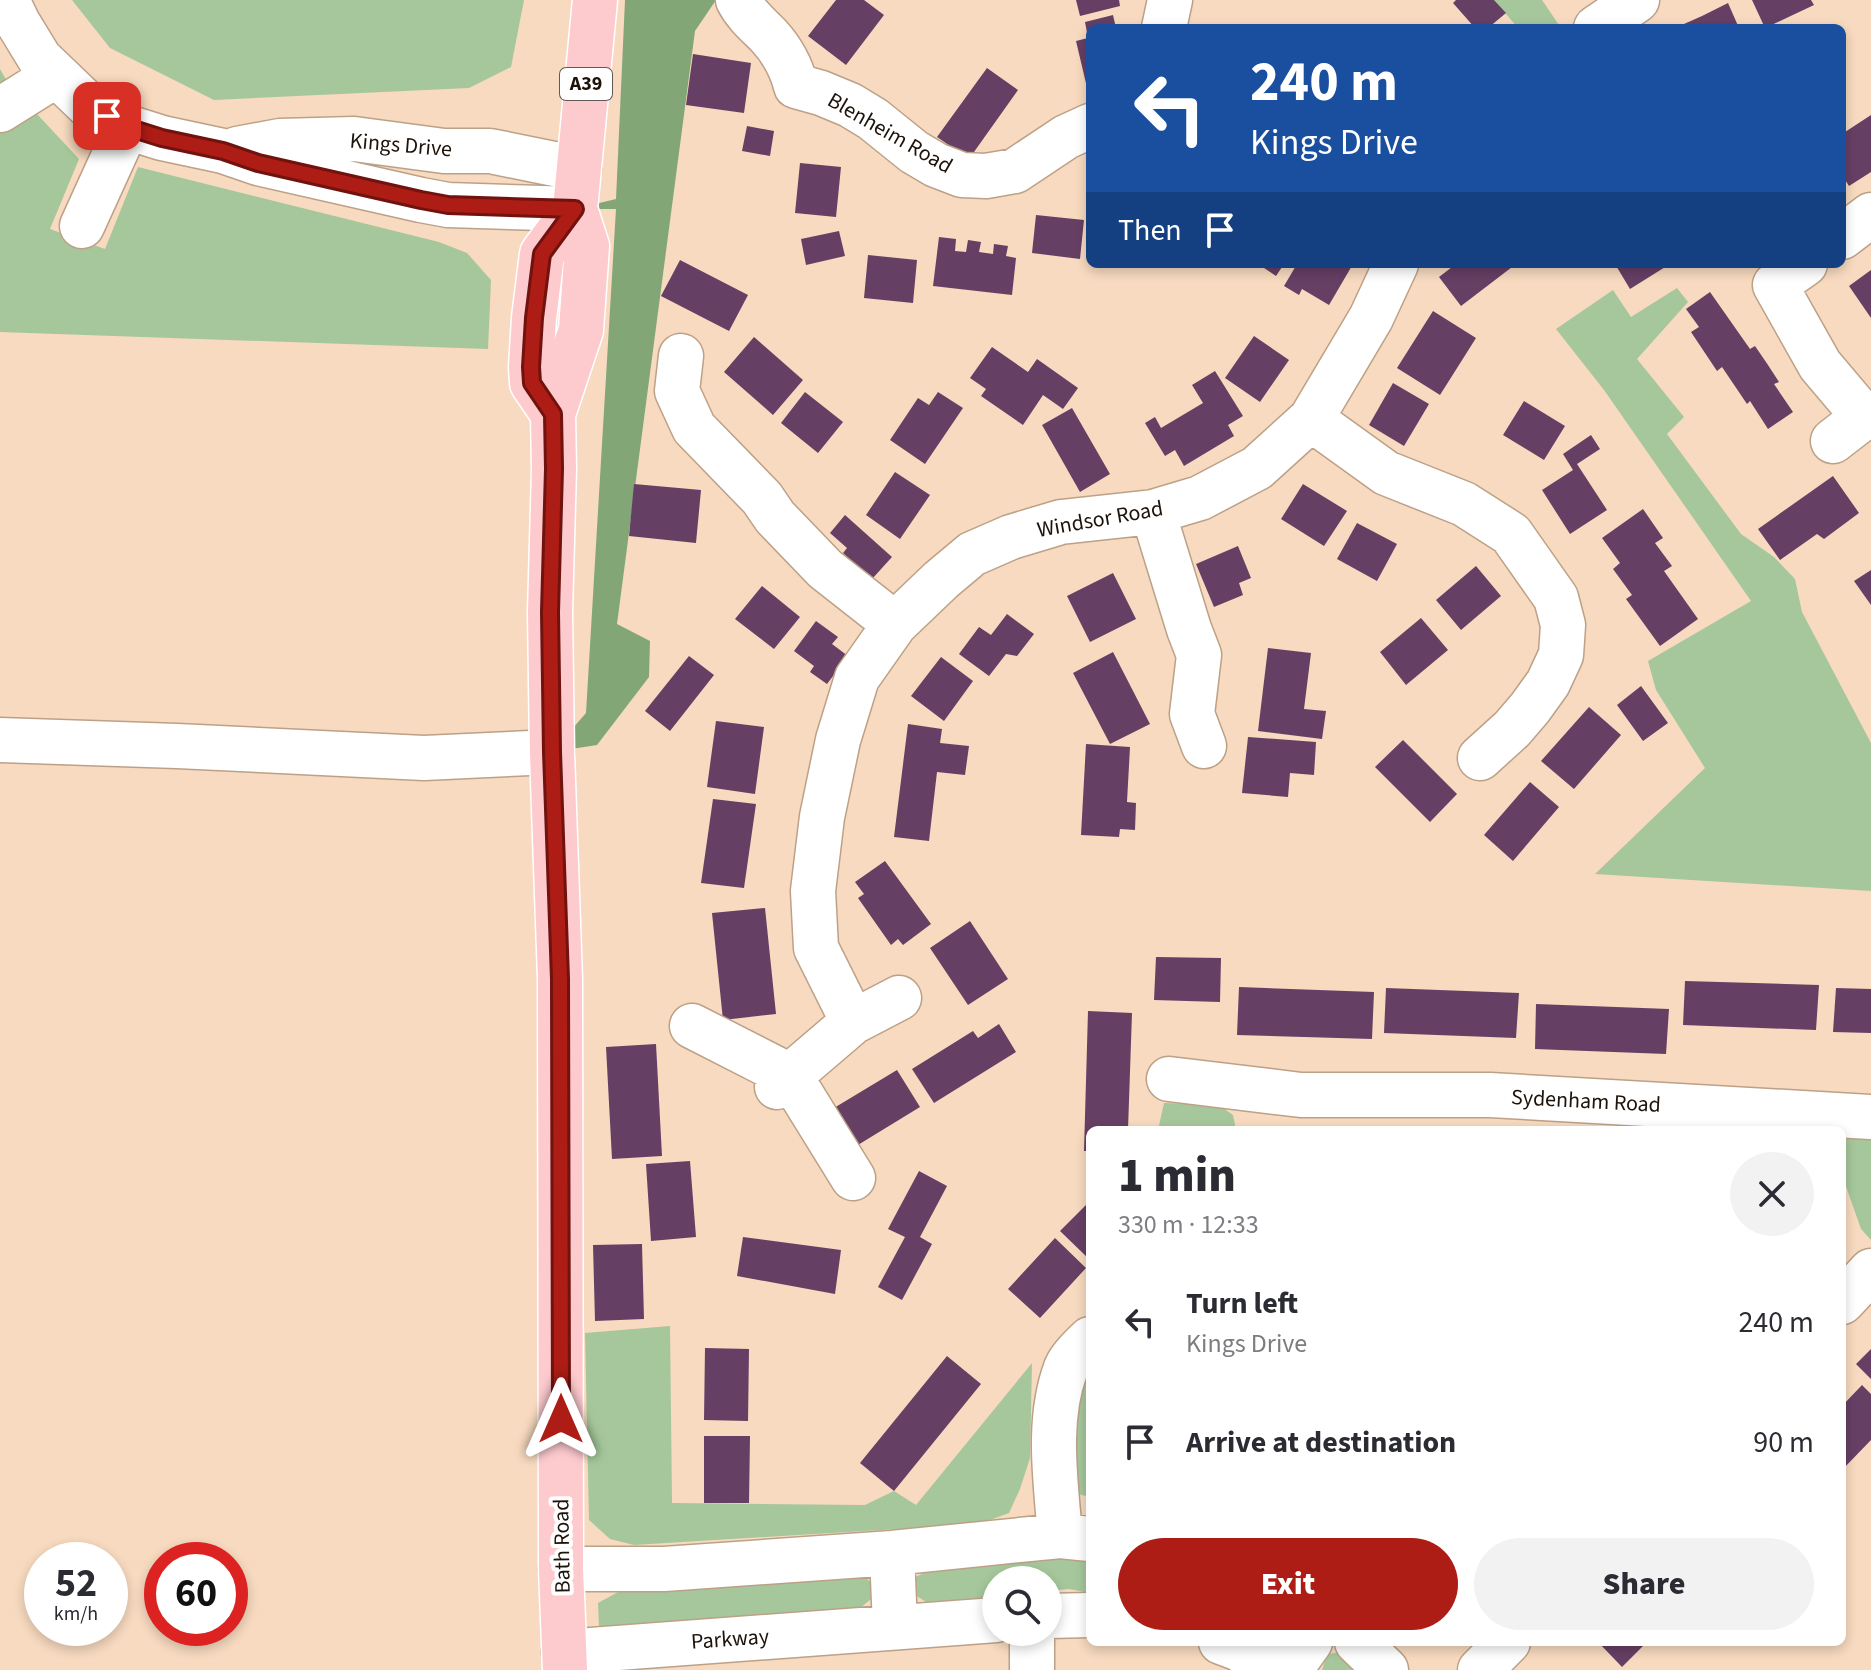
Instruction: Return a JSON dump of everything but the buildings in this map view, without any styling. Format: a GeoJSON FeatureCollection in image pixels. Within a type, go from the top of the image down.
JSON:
{"type":"FeatureCollection","features":[{"type":"Feature","properties":{"kind":"main road","name":"A39"},"geometry":{"type":"LineString","coordinates":[[577,189],[595,0]]}},
{"type":"Feature","properties":{"kind":"main road","name":"Bath Road"},"geometry":{"type":"LineString","coordinates":[[564,1661],[561,1569],[561,995],[550,612],[553,414],[532,383],[534,318],[542,254],[577,189]]}},
{"type":"Feature","properties":{"kind":"street","name":"Kings Drive"},"geometry":{"type":"LineString","coordinates":[[7,0],[40,59],[88,105],[127,127],[223,151],[280,141],[354,139],[444,151],[490,151],[577,189]]}},
{"type":"Feature","properties":{"kind":"street","name":"Blenheim Road"},"geometry":{"type":"LineString","coordinates":[[738,0],[751,19],[781,50],[792,70],[796,86],[816,109],[850,105],[936,165],[962,175],[986,176],[1015,171],[1066,137],[1086,128]]}},
{"type":"Feature","properties":{"kind":"street"},"geometry":{"type":"LineString","coordinates":[[1165,24],[1170,0]]}},
{"type":"Feature","properties":{"kind":"street"},"geometry":{"type":"LineString","coordinates":[[1602,24],[1637,0]]}},
{"type":"Feature","properties":{"kind":"street"},"geometry":{"type":"LineString","coordinates":[[0,110],[56,75]]}},
{"type":"Feature","properties":{"kind":"street"},"geometry":{"type":"LineString","coordinates":[[82,226],[127,127]]}},
{"type":"Feature","properties":{"kind":"street"},"geometry":{"type":"LineString","coordinates":[[1846,234],[1871,215]]}},
{"type":"Feature","properties":{"kind":"street","name":"Windsor Road"},"geometry":{"type":"LineString","coordinates":[[853,1022],[816,948],[813,891],[822,817],[822,737],[857,678],[895,624],[972,554],[1011,537],[1061,522],[1153,512],[1200,498],[1257,468],[1311,419],[1371,318],[1394,268]]}},
{"type":"Feature","properties":{"kind":"street"},"geometry":{"type":"LineString","coordinates":[[1779,271],[1820,365],[1856,423]]}},
{"type":"Feature","properties":{"kind":"street"},"geometry":{"type":"LineString","coordinates":[[681,356],[677,391],[694,428],[749,476],[775,517],[825,569],[895,624]]}},
{"type":"Feature","properties":{"kind":"street"},"geometry":{"type":"LineString","coordinates":[[1311,419],[1386,473],[1464,504],[1511,534],[1556,598],[1563,625],[1561,655],[1548,683],[1500,721],[1480,758]]}},
{"type":"Feature","properties":{"kind":"street"},"geometry":{"type":"LineString","coordinates":[[1153,512],[1199,655],[1186,728]]}},
{"type":"Feature","properties":{"kind":"street"},"geometry":{"type":"LineString","coordinates":[[0,740],[424,758],[552,752]]}},
{"type":"Feature","properties":{"kind":"street"},"geometry":{"type":"LineString","coordinates":[[784,1081],[853,1022],[899,998]]}},
{"type":"Feature","properties":{"kind":"street"},"geometry":{"type":"LineString","coordinates":[[692,1026],[784,1081],[853,1178]]}},
{"type":"Feature","properties":{"kind":"street","name":"Sydenham Road"},"geometry":{"type":"LineString","coordinates":[[1169,1079],[1294,1112],[1490,1095],[1871,1117]]}},
{"type":"Feature","properties":{"kind":"street"},"geometry":{"type":"LineString","coordinates":[[1846,1298],[1871,1271]]}},
{"type":"Feature","properties":{"kind":"street"},"geometry":{"type":"LineString","coordinates":[[561,1569],[664,1569],[1075,1538],[1054,1448],[1057,1404],[1067,1365],[1086,1344]]}},
{"type":"Feature","properties":{"kind":"street"},"geometry":{"type":"LineString","coordinates":[[892,1553],[895,1627]]}},
{"type":"Feature","properties":{"kind":"street"},"geometry":{"type":"LineString","coordinates":[[1062,1616],[1086,1615]]}},
{"type":"Feature","properties":{"kind":"street","name":"Parkway"},"geometry":{"type":"LineString","coordinates":[[564,1661],[649,1658],[895,1627],[982,1621]]}},
{"type":"Feature","properties":{"kind":"street"},"geometry":{"type":"LineString","coordinates":[[1032,1646],[1032,1670]]}},
{"type":"Feature","properties":{"kind":"street"},"geometry":{"type":"LineString","coordinates":[[1232,1646],[1280,1670]]}},
{"type":"Feature","properties":{"kind":"street"},"geometry":{"type":"LineString","coordinates":[[1290,1670],[1307,1646]]}},
{"type":"Feature","properties":{"kind":"street"},"geometry":{"type":"LineString","coordinates":[[1361,1646],[1386,1670]]}},
{"type":"Feature","properties":{"kind":"street"},"geometry":{"type":"LineString","coordinates":[[1480,1670],[1504,1646]]}},
{"type":"Feature","properties":{"kind":"green space"},"geometry":{"type":"Polygon","coordinates":[[[72,0],[524,0],[511,67],[469,88],[214,100],[110,48],[72,0]]]}},
{"type":"Feature","properties":{"kind":"green space"},"geometry":{"type":"Polygon","coordinates":[[[625,0],[716,0],[695,31],[617,624],[650,641],[649,677],[597,745],[552,752],[586,713],[616,209],[575,209],[616,199],[625,0]]]}},
{"type":"Feature","properties":{"kind":"green space"},"geometry":{"type":"Polygon","coordinates":[[[1494,0],[1542,0],[1558,24],[1515,24],[1494,0]]]}},
{"type":"Feature","properties":{"kind":"green space"},"geometry":{"type":"Polygon","coordinates":[[[0,69],[8,83],[79,159],[50,229],[105,249],[138,167],[439,242],[467,253],[491,280],[488,349],[0,332],[0,69]]]}},
{"type":"Feature","properties":{"kind":"green space"},"geometry":{"type":"Polygon","coordinates":[[[1677,288],[1688,302],[1637,359],[1684,417],[1667,434],[1741,534],[1774,557],[1795,579],[1802,612],[1871,743],[1871,891],[1595,874],[1705,768],[1656,690],[1648,661],[1751,601],[1604,390],[1556,329],[1613,290],[1631,317],[1677,288]]]}},
{"type":"Feature","properties":{"kind":"green space"},"geometry":{"type":"Polygon","coordinates":[[[1164,1103],[1219,1105],[1233,1115],[1235,1126],[1159,1126],[1164,1103]]]}},
{"type":"Feature","properties":{"kind":"green space"},"geometry":{"type":"Polygon","coordinates":[[[1871,1137],[1871,1240],[1861,1229],[1846,1186],[1846,1138],[1871,1137]]]}},
{"type":"Feature","properties":{"kind":"green space"},"geometry":{"type":"Polygon","coordinates":[[[670,1326],[672,1503],[865,1505],[894,1491],[916,1505],[1032,1363],[1030,1458],[1009,1513],[979,1524],[634,1545],[610,1539],[589,1520],[585,1333],[670,1326]]]}},
{"type":"Feature","properties":{"kind":"green space"},"geometry":{"type":"Polygon","coordinates":[[[1086,1355],[1086,1496],[1078,1494],[1065,1439],[1086,1355]]]}},
{"type":"Feature","properties":{"kind":"green space"},"geometry":{"type":"Polygon","coordinates":[[[1031,1557],[1086,1559],[1086,1592],[1062,1590],[1062,1566],[982,1566],[982,1599],[931,1605],[915,1595],[912,1579],[933,1568],[1031,1557]]]}},
{"type":"Feature","properties":{"kind":"green space"},"geometry":{"type":"Polygon","coordinates":[[[859,1572],[873,1584],[871,1599],[854,1613],[622,1633],[599,1626],[598,1603],[620,1591],[859,1572]]]}},
{"type":"Feature","properties":{"kind":"green space"},"geometry":{"type":"Polygon","coordinates":[[[1351,1651],[1369,1670],[1322,1670],[1327,1654],[1351,1651]]]}},
{"type":"Feature","properties":{"kind":"route"},"geometry":{"type":"LineString","coordinates":[[107,116],[127,127],[162,138],[421,200],[448,205],[575,209],[542,254],[531,367],[532,383],[553,414],[550,612],[560,979],[561,1419]]}}]}
